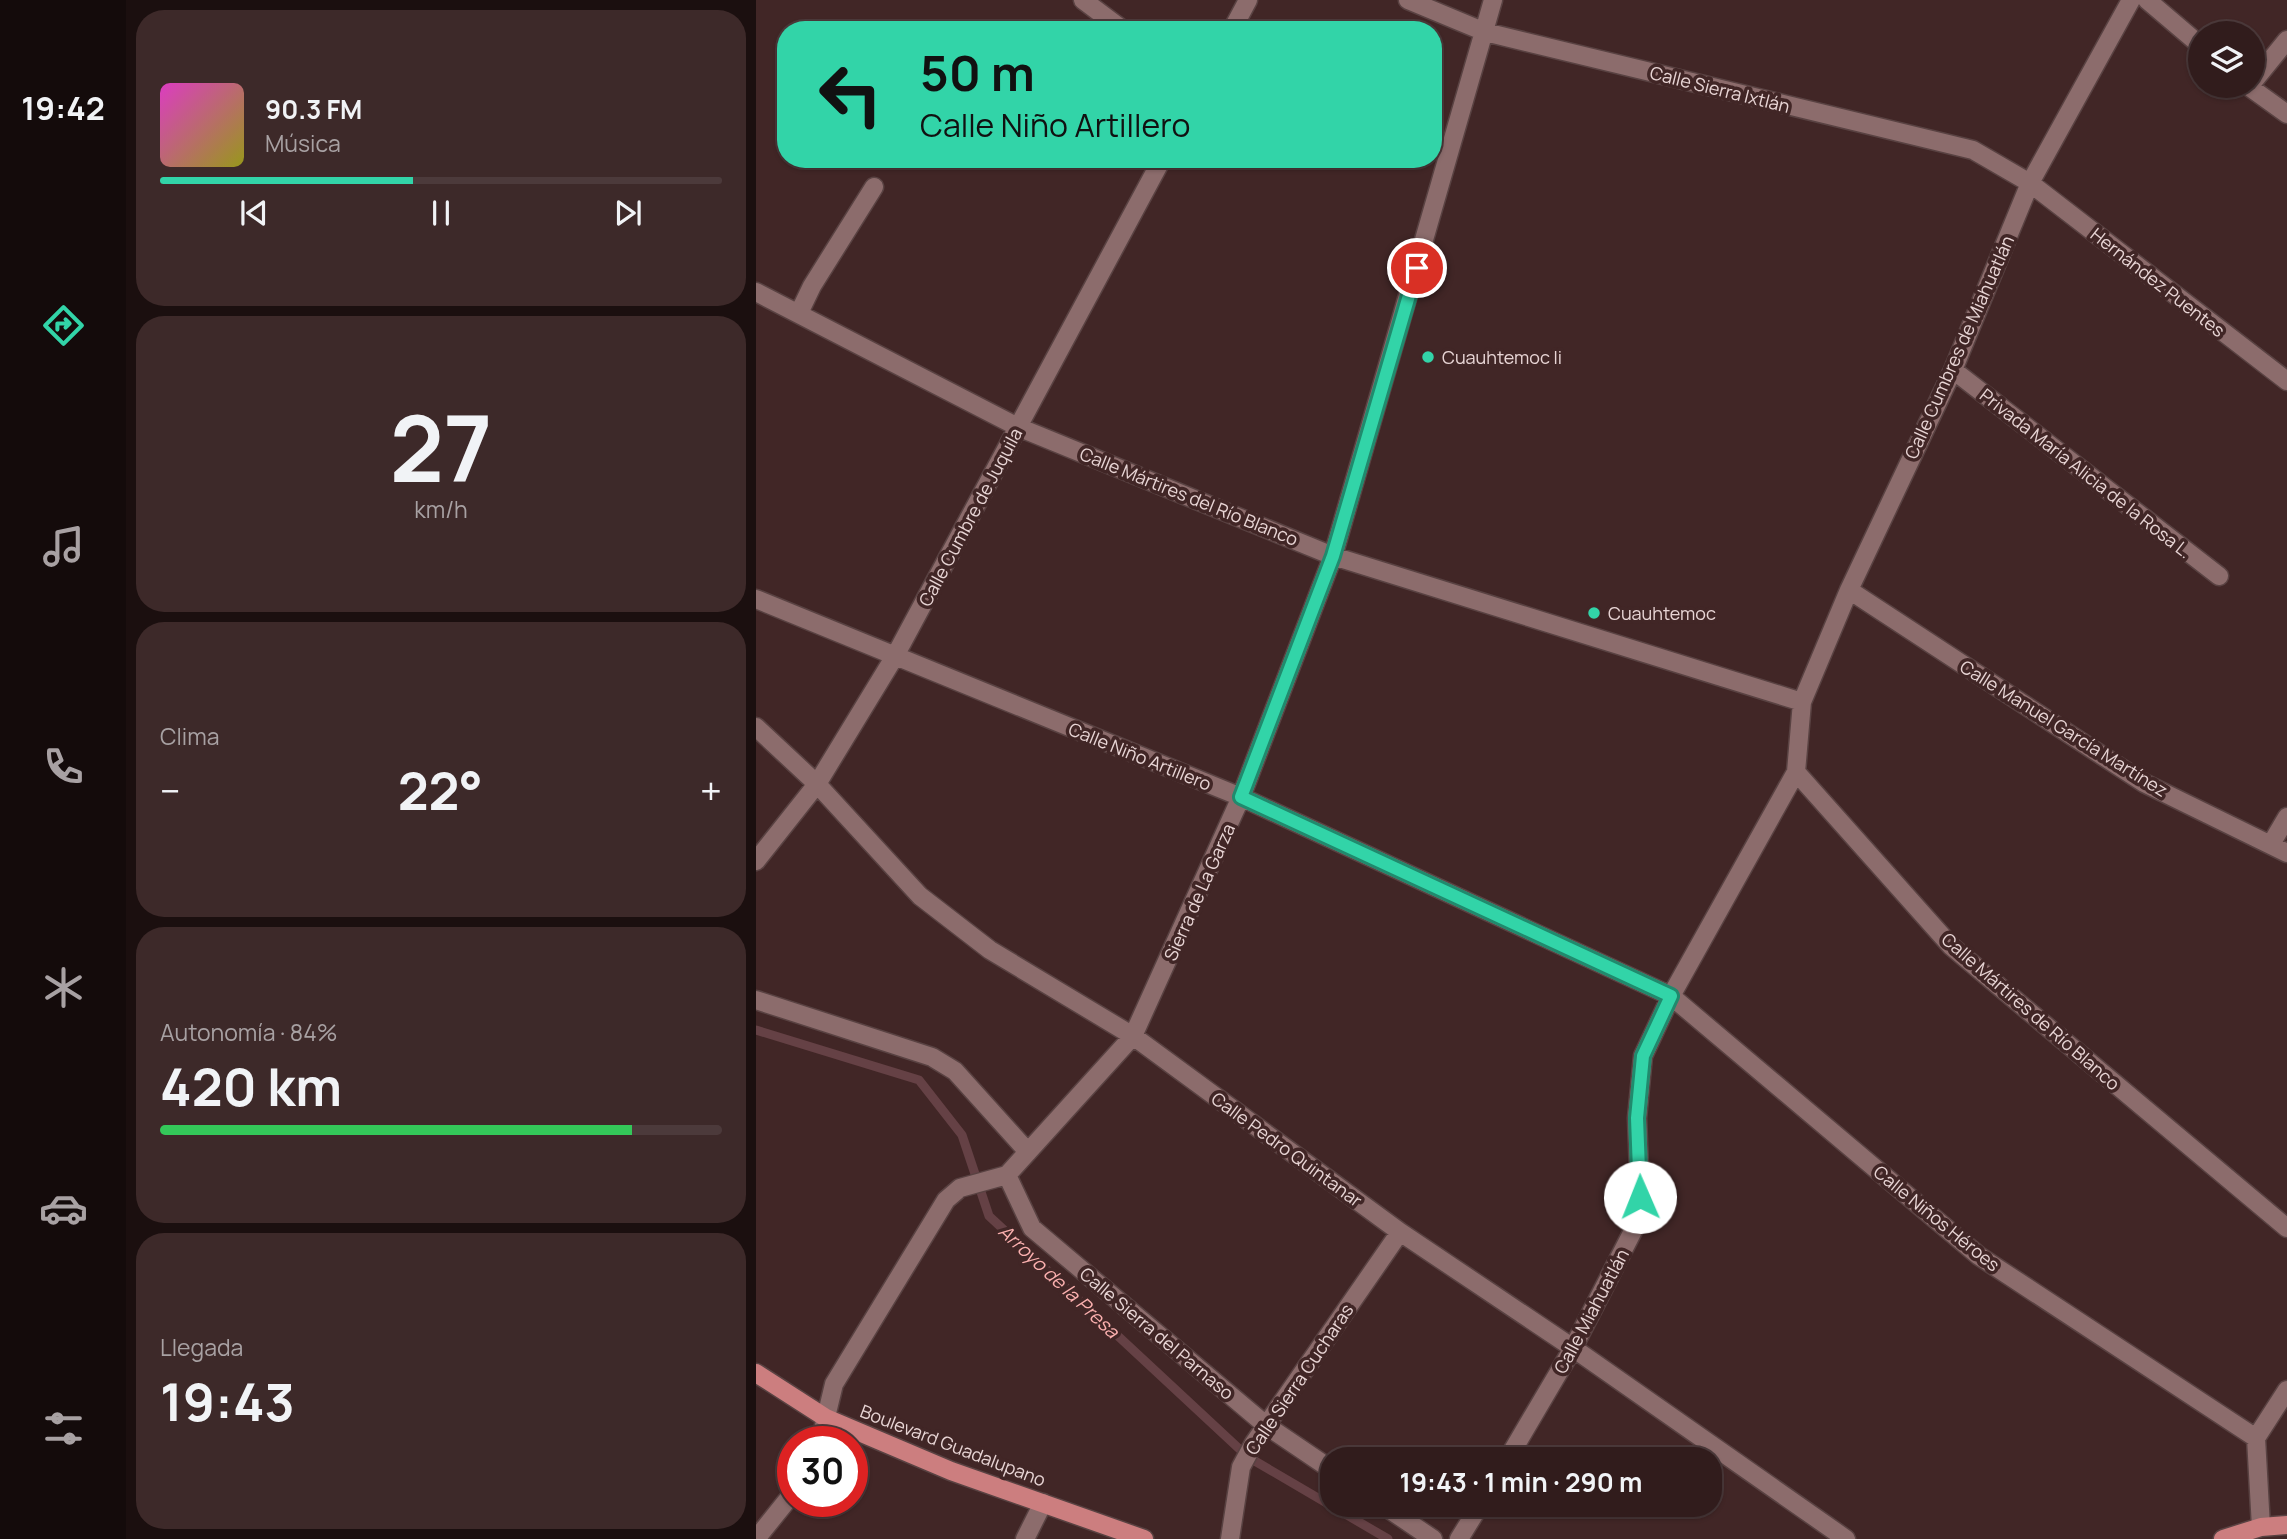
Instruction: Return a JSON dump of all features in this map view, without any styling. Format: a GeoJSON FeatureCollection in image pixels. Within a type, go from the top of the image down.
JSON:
{"type":"FeatureCollection","features":[{"type":"Feature","properties":{"kind":"main road","name":"Boulevard Guadalupano"},"geometry":{"type":"LineString","coordinates":[[756,1374],[826,1418],[951,1471],[1144,1539]]}},
{"type":"Feature","properties":{"kind":"main road"},"geometry":{"type":"LineString","coordinates":[[2223,1539],[2261,1527],[2287,1525]]}},
{"type":"Feature","properties":{"kind":"street"},"geometry":{"type":"LineString","coordinates":[[1083,0],[1111,21]]}},
{"type":"Feature","properties":{"kind":"street"},"geometry":{"type":"LineString","coordinates":[[1237,21],[1248,0]]}},
{"type":"Feature","properties":{"kind":"street","name":"Calle Sierra Ixtlán"},"geometry":{"type":"LineString","coordinates":[[1408,0],[1485,32],[1973,150],[2030,183]]}},
{"type":"Feature","properties":{"kind":"street","name":"Sierra de La Garza"},"geometry":{"type":"LineString","coordinates":[[824,1426],[834,1384],[946,1200],[960,1188],[999,1176],[1028,1152],[1133,1036],[1241,797],[1333,556],[1493,0]]}},
{"type":"Feature","properties":{"kind":"street","name":"Calle Cumbres de Miahuatlán"},"geometry":{"type":"LineString","coordinates":[[1796,772],[1802,702],[1849,590],[1953,369],[2030,183],[2131,0]]}},
{"type":"Feature","properties":{"kind":"street"},"geometry":{"type":"LineString","coordinates":[[2147,0],[2188,35]]}},
{"type":"Feature","properties":{"kind":"street"},"geometry":{"type":"LineString","coordinates":[[2265,67],[2287,40]]}},
{"type":"Feature","properties":{"kind":"street"},"geometry":{"type":"LineString","coordinates":[[2265,97],[2287,114]]}},
{"type":"Feature","properties":{"kind":"street","name":"Calle Cumbre de Juquila"},"geometry":{"type":"LineString","coordinates":[[756,860],[817,784],[895,656],[1157,168]]}},
{"type":"Feature","properties":{"kind":"street","name":"Hernández Puentes"},"geometry":{"type":"LineString","coordinates":[[2030,183],[2287,381]]}},
{"type":"Feature","properties":{"kind":"street"},"geometry":{"type":"LineString","coordinates":[[799,313],[812,286],[874,187]]}},
{"type":"Feature","properties":{"kind":"street","name":"Calle Mártires del Río Blanco"},"geometry":{"type":"LineString","coordinates":[[756,292],[1018,427],[1333,556],[1802,702]]}},
{"type":"Feature","properties":{"kind":"street","name":"Privada María Alicia de la Rosa L."},"geometry":{"type":"LineString","coordinates":[[1953,369],[2219,576]]}},
{"type":"Feature","properties":{"kind":"street","name":"Calle Manuel García Martínez"},"geometry":{"type":"LineString","coordinates":[[1849,590],[2144,783],[2287,853]]}},
{"type":"Feature","properties":{"kind":"street","name":"Calle Niño Artillero"},"geometry":{"type":"LineString","coordinates":[[756,599],[1241,797],[1671,996]]}},
{"type":"Feature","properties":{"kind":"street","name":"Calle Pedro Quintanar"},"geometry":{"type":"LineString","coordinates":[[756,727],[817,784],[920,896],[990,950],[1133,1036],[1400,1232],[1573,1348],[1846,1539]]}},
{"type":"Feature","properties":{"kind":"street","name":"Calle Miahuatlán"},"geometry":{"type":"LineString","coordinates":[[1515,1447],[1573,1348],[1635,1227],[1640,1197],[1637,1118],[1643,1056],[1671,996],[1796,772]]}},
{"type":"Feature","properties":{"kind":"street","name":"Calle Mártires de Río Blanco"},"geometry":{"type":"LineString","coordinates":[[1796,772],[1951,946],[2287,1228]]}},
{"type":"Feature","properties":{"kind":"street"},"geometry":{"type":"LineString","coordinates":[[2271,844],[2287,817]]}},
{"type":"Feature","properties":{"kind":"street","name":"Calle Niños Héroes"},"geometry":{"type":"LineString","coordinates":[[1671,996],[1979,1256],[2256,1438]]}},
{"type":"Feature","properties":{"kind":"street"},"geometry":{"type":"LineString","coordinates":[[756,1000],[932,1057],[955,1071],[1028,1152]]}},
{"type":"Feature","properties":{"kind":"street","name":"Calle Sierra del Parnaso"},"geometry":{"type":"LineString","coordinates":[[999,1176],[1032,1228],[1267,1426],[1320,1462]]}},
{"type":"Feature","properties":{"kind":"street","name":"Calle Sierra Cucharas"},"geometry":{"type":"LineString","coordinates":[[1230,1539],[1241,1467],[1254,1443],[1400,1232]]}},
{"type":"Feature","properties":{"kind":"street"},"geometry":{"type":"LineString","coordinates":[[2261,1527],[2256,1438],[2287,1390]]}},
{"type":"Feature","properties":{"kind":"street"},"geometry":{"type":"LineString","coordinates":[[1025,1539],[1043,1503]]}},
{"type":"Feature","properties":{"kind":"street"},"geometry":{"type":"LineString","coordinates":[[756,1539],[777,1513]]}},
{"type":"Feature","properties":{"kind":"street"},"geometry":{"type":"LineString","coordinates":[[1401,1517],[1433,1539]]}},
{"type":"Feature","properties":{"kind":"street"},"geometry":{"type":"LineString","coordinates":[[1460,1539],[1473,1517]]}},
{"type":"Feature","properties":{"kind":"waterway","name":"Arroyo de la Presa"},"geometry":{"type":"LineString","coordinates":[[756,1030],[919,1080],[962,1135],[989,1216],[1248,1457],[1388,1539]]}},
{"type":"Feature","properties":{"kind":"place","name":"Cuauhtemoc Ii"},"geometry":{"type":"Point","coordinates":[1428,357]}},
{"type":"Feature","properties":{"kind":"place","name":"Cuauhtemoc"},"geometry":{"type":"Point","coordinates":[1594,613]}},
{"type":"Feature","properties":{"kind":"route"},"geometry":{"type":"LineString","coordinates":[[1417,268],[1333,556],[1241,797],[1671,996],[1643,1056],[1637,1118],[1640,1197]]}}]}
